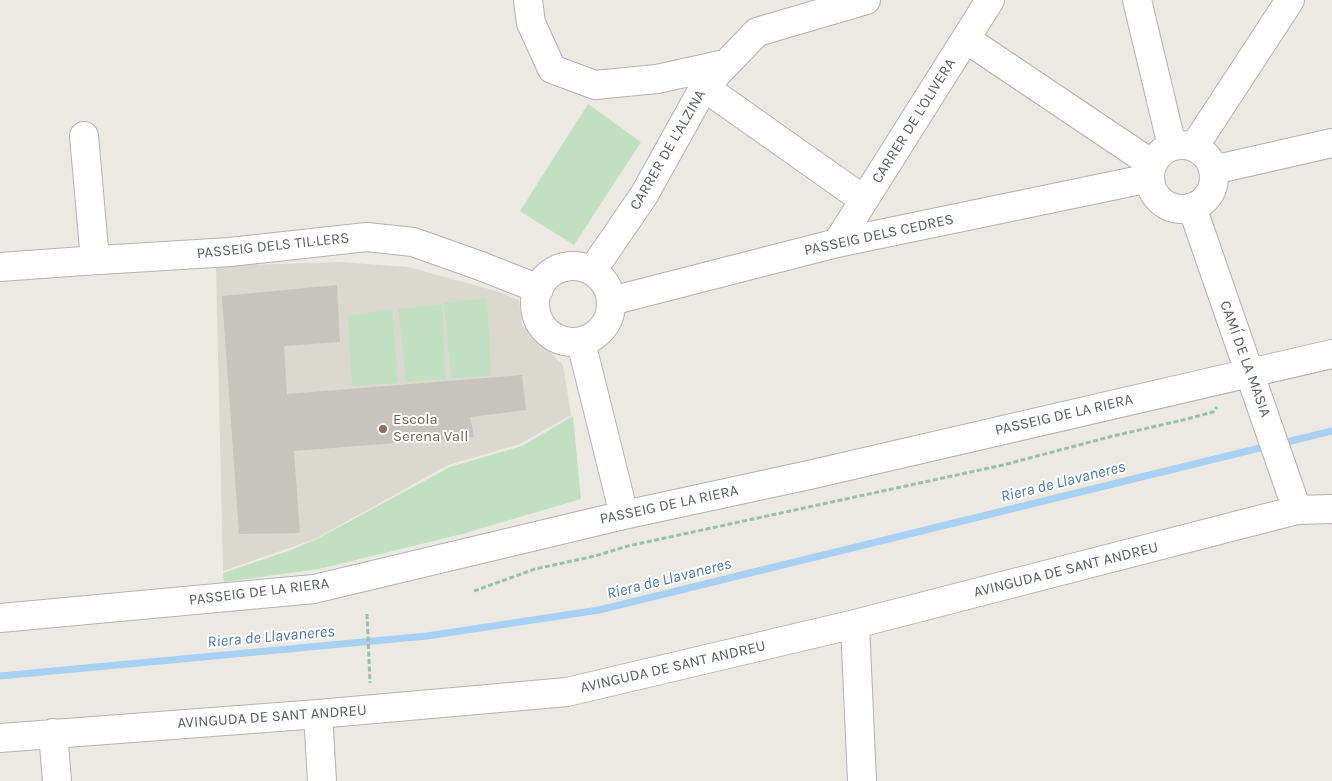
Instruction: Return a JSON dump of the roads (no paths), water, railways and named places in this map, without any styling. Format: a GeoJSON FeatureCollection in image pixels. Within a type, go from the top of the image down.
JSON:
{"type":"FeatureCollection","features":[{"type":"Feature","properties":{"kind":"street"},"geometry":{"type":"LineString","coordinates":[[528,0],[531,23],[552,69],[595,85],[657,79],[725,64]]}},
{"type":"Feature","properties":{"kind":"street","name":"CARRER DE L'ALZINA"},"geometry":{"type":"LineString","coordinates":[[592,271],[644,195],[704,87],[757,32],[866,0]]}},
{"type":"Feature","properties":{"kind":"street","name":"CARRER DE L'OLIVERA"},"geometry":{"type":"LineString","coordinates":[[838,243],[990,0]]}},
{"type":"Feature","properties":{"kind":"street"},"geometry":{"type":"LineString","coordinates":[[1137,0],[1167,159]]}},
{"type":"Feature","properties":{"kind":"street"},"geometry":{"type":"LineString","coordinates":[[966,39],[1167,159],[1204,154],[1213,170],[1213,185],[1210,192],[1199,204],[1179,209],[1166,205],[1153,191],[1167,159],[1290,0]]}},
{"type":"Feature","properties":{"kind":"street"},"geometry":{"type":"LineString","coordinates":[[704,87],[864,200]]}},
{"type":"Feature","properties":{"kind":"street"},"geometry":{"type":"LineString","coordinates":[[84,136],[95,260]]}},
{"type":"Feature","properties":{"kind":"street"},"geometry":{"type":"LineString","coordinates":[[1213,170],[1332,143]]}},
{"type":"Feature","properties":{"kind":"street","name":"PASSEIG DELS CEDRES"},"geometry":{"type":"LineString","coordinates":[[611,301],[1167,159]]}},
{"type":"Feature","properties":{"kind":"street","name":"CAMÍ DE LA MASIA"},"geometry":{"type":"LineString","coordinates":[[1192,207],[1298,510]]}},
{"type":"Feature","properties":{"kind":"street","name":"PASSEIG DELS TIL·LERS"},"geometry":{"type":"LineString","coordinates":[[0,267],[230,252],[367,237],[413,242],[539,289]]}},
{"type":"Feature","properties":{"kind":"street"},"geometry":{"type":"LineString","coordinates":[[578,266],[592,271],[600,277],[608,288],[611,301],[609,317],[603,328],[593,337],[581,342],[569,342],[553,337],[544,329],[538,319],[534,306],[536,294],[542,282],[550,273],[563,267],[578,266]]}},
{"type":"Feature","properties":{"kind":"street"},"geometry":{"type":"LineString","coordinates":[[581,342],[624,514]]}},
{"type":"Feature","properties":{"kind":"street","name":"PASSEIG DE LA RIERA"},"geometry":{"type":"LineString","coordinates":[[0,618],[314,589],[624,514],[809,475],[1332,354]]}},
{"type":"Feature","properties":{"kind":"street","name":"AVINGUDA DE SANT ANDREU"},"geometry":{"type":"LineString","coordinates":[[0,738],[318,714],[567,692],[855,624],[1298,510],[1332,509]]}},
{"type":"Feature","properties":{"kind":"street"},"geometry":{"type":"LineString","coordinates":[[855,624],[862,781]]}},
{"type":"Feature","properties":{"kind":"street"},"geometry":{"type":"LineString","coordinates":[[318,714],[322,781]]}},
{"type":"Feature","properties":{"kind":"street"},"geometry":{"type":"LineString","coordinates":[[53,733],[57,781]]}},
{"type":"Feature","properties":{"kind":"waterway","name":"Riera de Llavaneres"},"geometry":{"type":"LineString","coordinates":[[1279,444],[1332,431]]}},
{"type":"Feature","properties":{"kind":"waterway","name":"Riera de Llavaneres"},"geometry":{"type":"LineString","coordinates":[[0,676],[427,636],[599,610],[1268,446]]}},
{"type":"Feature","properties":{"kind":"place","name":"Escola Serena Vall"},"geometry":{"type":"Point","coordinates":[383,429]}}]}
